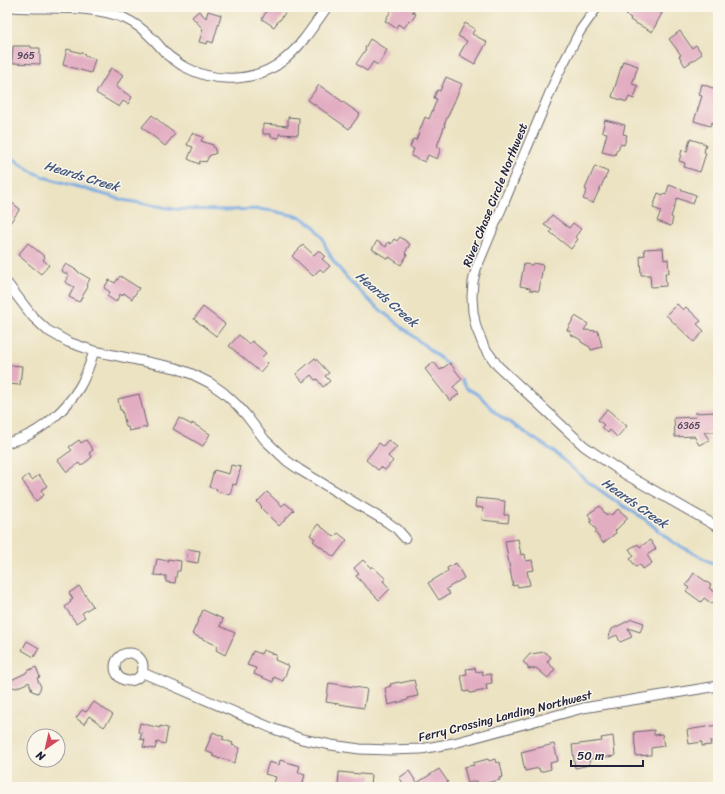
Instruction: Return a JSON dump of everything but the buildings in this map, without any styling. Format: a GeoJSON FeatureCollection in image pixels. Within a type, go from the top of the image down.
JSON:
{"type":"FeatureCollection","features":[{"type":"Feature","properties":{"kind":"street"},"geometry":{"type":"LineString","coordinates":[[13,7],[91,9],[111,13],[140,28],[152,38],[168,56],[185,67],[207,76],[230,78],[245,77],[258,73],[272,68],[285,59],[301,43],[327,7]]}},
{"type":"Feature","properties":{"kind":"street","name":"River Chase Circle Northwest"},"geometry":{"type":"LineString","coordinates":[[597,7],[580,31],[556,76],[476,269],[473,282],[472,312],[484,347],[498,366],[584,446],[625,474],[718,527]]}},
{"type":"Feature","properties":{"kind":"street"},"geometry":{"type":"LineString","coordinates":[[7,283],[33,317],[47,330],[68,342],[94,351],[176,368],[210,383],[236,404],[265,440],[287,461],[388,522],[405,538]]}},
{"type":"Feature","properties":{"kind":"street"},"geometry":{"type":"LineString","coordinates":[[7,443],[22,438],[37,430],[52,419],[71,400],[85,376],[94,351]]}},
{"type":"Feature","properties":{"kind":"street","name":"Ferry Crossing Landing Northwest"},"geometry":{"type":"LineString","coordinates":[[143,673],[274,729],[302,739],[360,749],[390,750],[421,750],[454,743],[583,708],[718,686]]}},
{"type":"Feature","properties":{"kind":"waterway","name":"Heards Creek"},"geometry":{"type":"LineString","coordinates":[[7,153],[31,171],[44,177],[123,200],[174,209],[259,209],[301,217],[313,225],[322,236],[327,250],[334,262],[352,284],[373,304],[450,366]]}},
{"type":"Feature","properties":{"kind":"waterway","name":"Heards Creek"},"geometry":{"type":"LineString","coordinates":[[460,378],[467,388],[479,395],[497,414],[553,451],[587,481],[646,520],[671,541],[718,566]]}}]}
